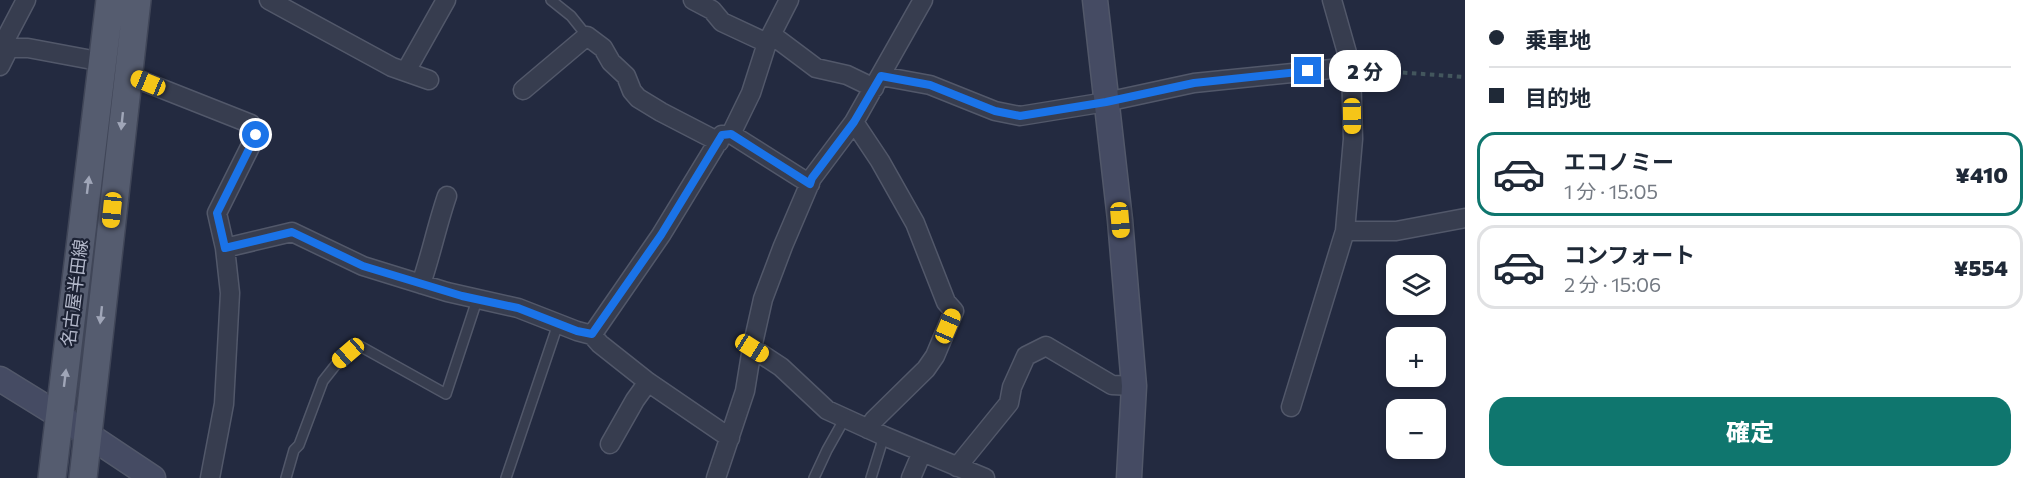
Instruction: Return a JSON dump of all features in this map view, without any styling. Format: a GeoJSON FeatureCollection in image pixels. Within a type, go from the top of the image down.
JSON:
{"type":"FeatureCollection","features":[{"type":"Feature","properties":{"kind":"main road","name":"名古屋半田線"},"geometry":{"type":"LineString","coordinates":[[52,478],[110,0]]}},
{"type":"Feature","properties":{"kind":"main road","name":"名古屋半田線"},"geometry":{"type":"LineString","coordinates":[[83,478],[137,0]]}},
{"type":"Feature","properties":{"kind":"street"},"geometry":{"type":"LineString","coordinates":[[9,48],[5,40],[26,0]]}},
{"type":"Feature","properties":{"kind":"street"},"geometry":{"type":"LineString","coordinates":[[269,0],[392,66],[429,80]]}},
{"type":"Feature","properties":{"kind":"street"},"geometry":{"type":"LineString","coordinates":[[406,71],[446,0]]}},
{"type":"Feature","properties":{"kind":"street"},"geometry":{"type":"LineString","coordinates":[[693,0],[712,10],[722,22],[769,39],[779,39],[816,68],[878,82],[930,85],[1009,115],[1020,116],[1106,102],[1194,83],[1351,68]]}},
{"type":"Feature","properties":{"kind":"street"},"geometry":{"type":"LineString","coordinates":[[592,334],[725,138],[751,93],[769,39],[789,0]]}},
{"type":"Feature","properties":{"kind":"street"},"geometry":{"type":"LineString","coordinates":[[716,478],[745,392],[763,299],[812,178],[854,122],[923,0]]}},
{"type":"Feature","properties":{"kind":"street"},"geometry":{"type":"LineString","coordinates":[[1095,0],[1120,220],[1134,386],[1129,478]]}},
{"type":"Feature","properties":{"kind":"street"},"geometry":{"type":"LineString","coordinates":[[1291,407],[1345,231],[1353,139],[1351,68],[1332,0]]}},
{"type":"Feature","properties":{"kind":"street"},"geometry":{"type":"LineString","coordinates":[[524,90],[587,36],[603,48],[611,62],[626,76],[632,91],[638,98],[661,112],[725,138],[810,184]]}},
{"type":"Feature","properties":{"kind":"street"},"geometry":{"type":"LineString","coordinates":[[9,48],[28,48],[103,62]]}},
{"type":"Feature","properties":{"kind":"street"},"geometry":{"type":"LineString","coordinates":[[0,66],[9,48]]}},
{"type":"Feature","properties":{"kind":"street"},"geometry":{"type":"LineString","coordinates":[[127,75],[251,124],[256,135],[217,213],[225,248],[230,293],[224,405],[210,478]]}},
{"type":"Feature","properties":{"kind":"street"},"geometry":{"type":"LineString","coordinates":[[854,122],[880,161],[915,223],[946,302],[954,311],[926,369],[874,420],[876,433]]}},
{"type":"Feature","properties":{"kind":"street"},"geometry":{"type":"LineString","coordinates":[[421,284],[447,196]]}},
{"type":"Feature","properties":{"kind":"street"},"geometry":{"type":"LineString","coordinates":[[1345,231],[1396,231],[1465,218]]}},
{"type":"Feature","properties":{"kind":"street"},"geometry":{"type":"LineString","coordinates":[[225,248],[292,232],[363,266],[477,300],[518,308],[558,324],[592,334],[600,344],[648,382],[730,438]]}},
{"type":"Feature","properties":{"kind":"street"},"geometry":{"type":"LineString","coordinates":[[957,467],[1009,403],[1012,387],[1026,356],[1046,346],[1112,385],[1134,386]]}},
{"type":"Feature","properties":{"kind":"street"},"geometry":{"type":"LineString","coordinates":[[752,348],[781,367],[827,410],[985,478]]}},
{"type":"Feature","properties":{"kind":"street"},"geometry":{"type":"LineString","coordinates":[[0,379],[153,478]]}},
{"type":"Feature","properties":{"kind":"street"},"geometry":{"type":"LineString","coordinates":[[610,444],[648,382]]}},
{"type":"Feature","properties":{"kind":"street"},"geometry":{"type":"LineString","coordinates":[[911,478],[922,452]]}},
{"type":"Feature","properties":{"kind":"lane"},"geometry":{"type":"LineString","coordinates":[[551,0],[571,16],[587,36]]}},
{"type":"Feature","properties":{"kind":"lane"},"geometry":{"type":"LineString","coordinates":[[286,478],[294,450],[299,446],[323,381],[338,362],[358,345],[446,393],[477,300]]}},
{"type":"Feature","properties":{"kind":"lane"},"geometry":{"type":"LineString","coordinates":[[506,478],[558,324]]}},
{"type":"Feature","properties":{"kind":"lane"},"geometry":{"type":"LineString","coordinates":[[814,478],[845,418]]}},
{"type":"Feature","properties":{"kind":"lane"},"geometry":{"type":"LineString","coordinates":[[871,478],[876,433]]}},
{"type":"Feature","properties":{"kind":"path"},"geometry":{"type":"LineString","coordinates":[[1351,68],[1465,77]]}},
{"type":"Feature","properties":{"kind":"route"},"geometry":{"type":"LineString","coordinates":[[256,135],[217,213],[225,248],[292,232],[363,266],[447,292],[518,308],[577,331],[592,334],[661,235],[722,135],[731,134],[810,184],[812,178],[854,122],[881,76],[930,85],[995,111],[1020,116],[1106,102],[1194,83],[1308,71]]}}]}
